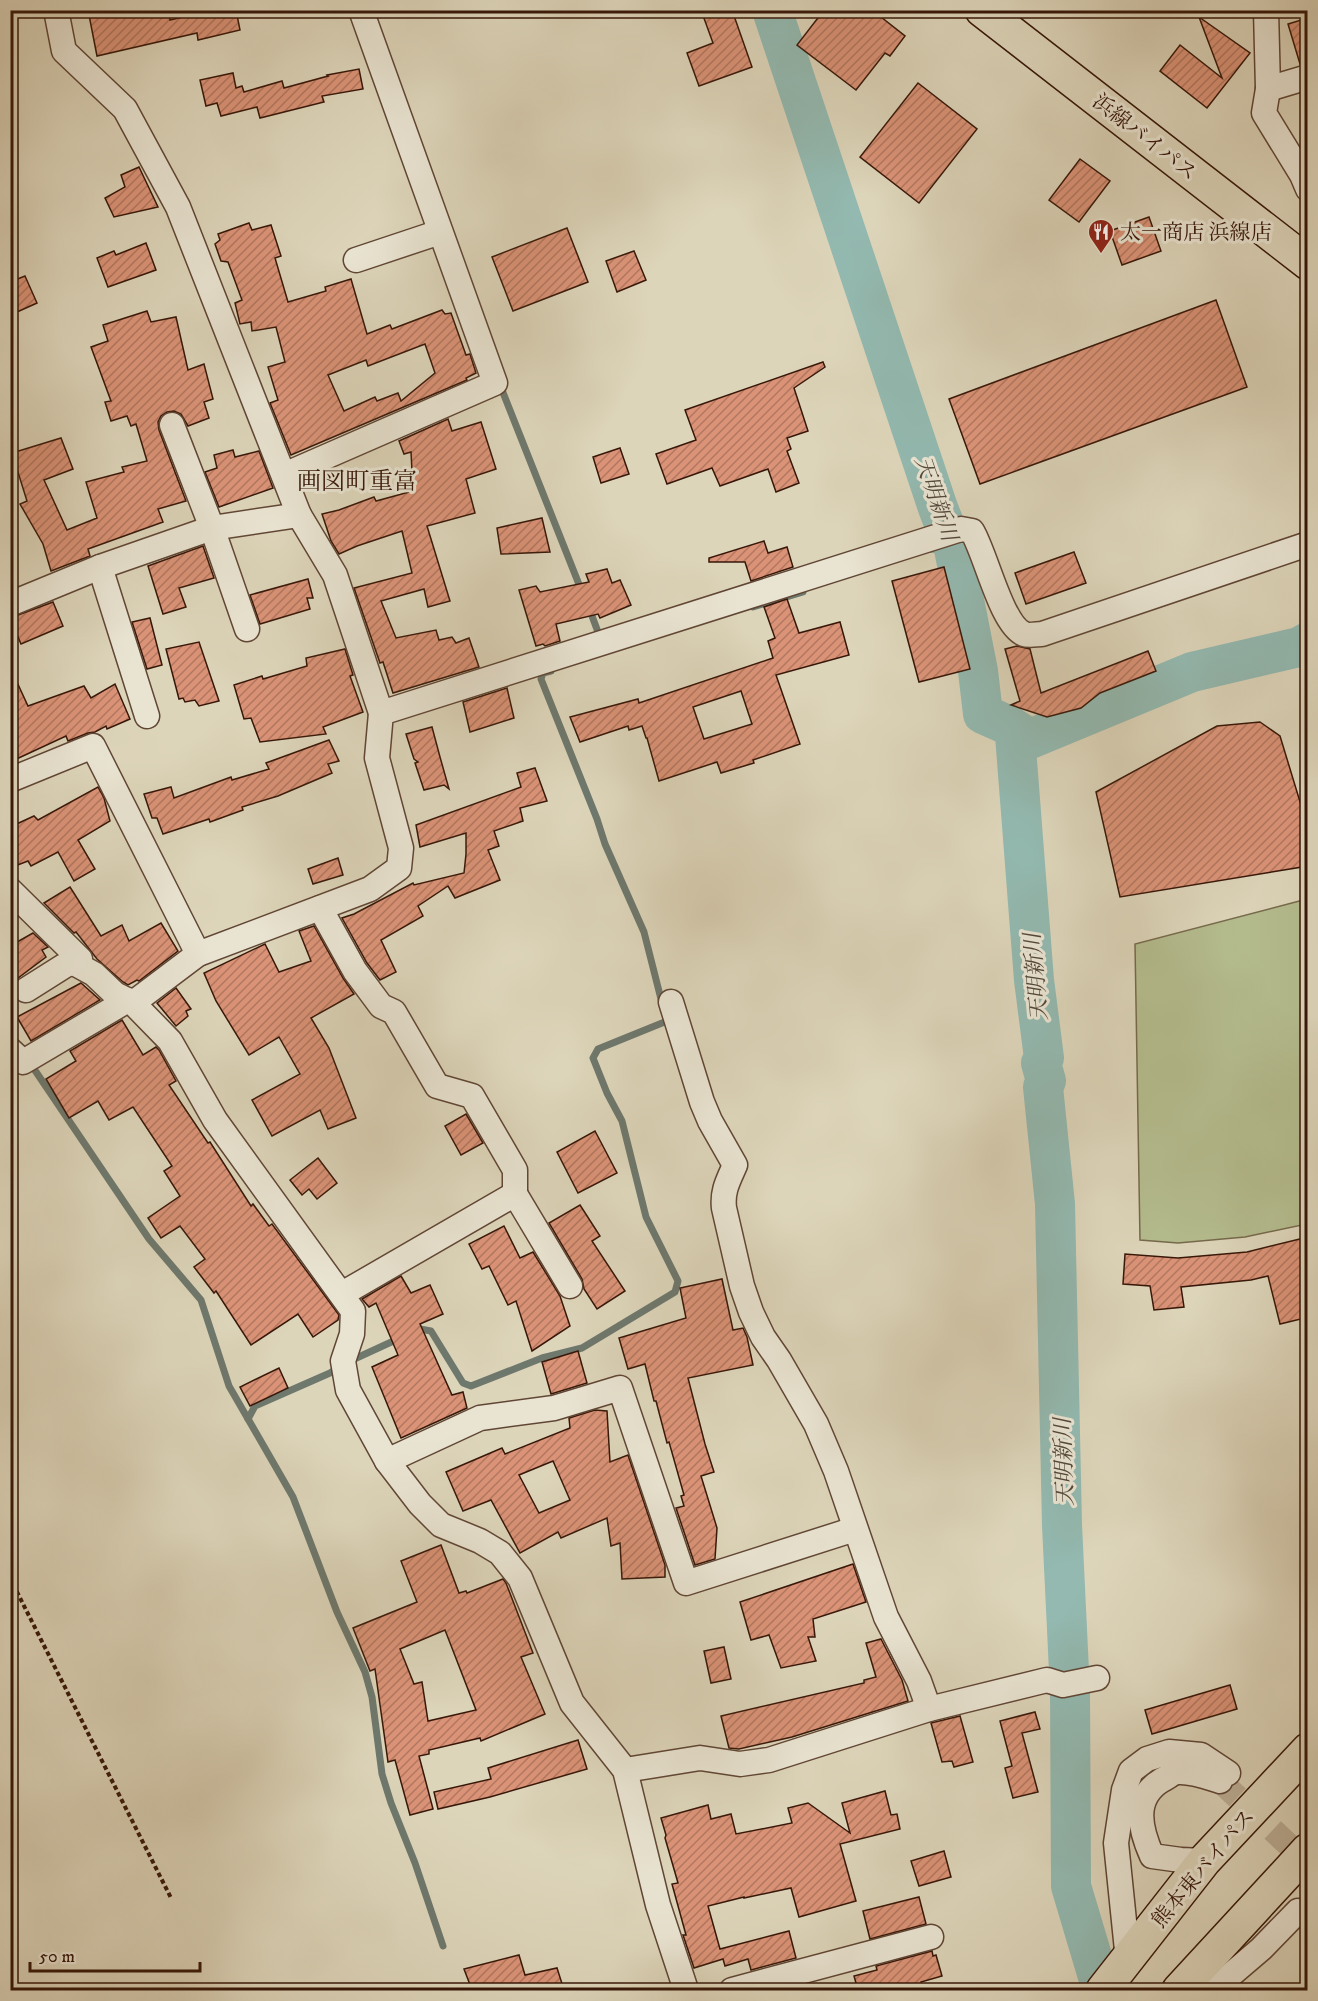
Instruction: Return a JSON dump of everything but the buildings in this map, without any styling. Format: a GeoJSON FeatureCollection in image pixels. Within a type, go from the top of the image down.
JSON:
{"type":"FeatureCollection","features":[{"type":"Feature","properties":{"kind":"highway","name":"浜線バイパス"},"geometry":{"type":"LineString","coordinates":[[982,10],[1308,263]]}},
{"type":"Feature","properties":{"kind":"highway","name":"熊本東バイパス"},"geometry":{"type":"LineString","coordinates":[[1117,1973],[1204,1861],[1308,1750]]}},
{"type":"Feature","properties":{"kind":"highway"},"geometry":{"type":"LineString","coordinates":[[1179,1990],[1308,1850]]}},
{"type":"Feature","properties":{"kind":"street"},"geometry":{"type":"LineString","coordinates":[[10,1050],[23,1062],[130,1002],[198,954],[370,889],[399,868],[401,848],[376,758],[381,713],[335,574],[299,515],[178,207],[125,109],[64,51],[56,10]]}},
{"type":"Feature","properties":{"kind":"street"},"geometry":{"type":"LineString","coordinates":[[284,475],[495,382],[361,10]]}},
{"type":"Feature","properties":{"kind":"street"},"geometry":{"type":"LineString","coordinates":[[1266,10],[1268,89],[1264,113],[1302,175],[1308,189]]}},
{"type":"Feature","properties":{"kind":"street"},"geometry":{"type":"LineString","coordinates":[[1268,89],[1308,77]]}},
{"type":"Feature","properties":{"kind":"street"},"geometry":{"type":"LineString","coordinates":[[356,260],[440,232]]}},
{"type":"Feature","properties":{"kind":"street"},"geometry":{"type":"LineString","coordinates":[[172,425],[212,528],[247,629]]}},
{"type":"Feature","properties":{"kind":"street"},"geometry":{"type":"LineString","coordinates":[[10,604],[100,567],[212,528],[299,515]]}},
{"type":"Feature","properties":{"kind":"street"},"geometry":{"type":"LineString","coordinates":[[381,713],[961,529],[972,531],[979,542],[1002,606],[1014,627],[1025,635],[1042,634],[1308,544]]}},
{"type":"Feature","properties":{"kind":"street"},"geometry":{"type":"LineString","coordinates":[[100,567],[147,716]]}},
{"type":"Feature","properties":{"kind":"street"},"geometry":{"type":"LineString","coordinates":[[10,780],[93,746],[198,954]]}},
{"type":"Feature","properties":{"kind":"street"},"geometry":{"type":"LineString","coordinates":[[10,890],[80,959],[26,990]]}},
{"type":"Feature","properties":{"kind":"street"},"geometry":{"type":"LineString","coordinates":[[320,908],[355,971],[381,1006],[394,1012],[437,1086],[472,1096],[515,1170],[515,1194],[570,1286]]}},
{"type":"Feature","properties":{"kind":"street"},"geometry":{"type":"LineString","coordinates":[[72,962],[94,974],[115,994],[130,1002],[170,1041],[214,1120],[353,1311],[352,1334],[343,1361],[348,1390],[387,1461],[420,1504],[441,1525],[480,1541],[500,1553],[520,1578],[572,1703],[625,1770],[658,1905],[686,1990]]}},
{"type":"Feature","properties":{"kind":"street"},"geometry":{"type":"LineString","coordinates":[[671,1002],[702,1102],[735,1165],[724,1187],[723,1196],[733,1248],[748,1303],[763,1337],[816,1424],[836,1470],[886,1617],[919,1681],[929,1709]]}},
{"type":"Feature","properties":{"kind":"street"},"geometry":{"type":"LineString","coordinates":[[342,1294],[515,1194]]}},
{"type":"Feature","properties":{"kind":"street"},"geometry":{"type":"LineString","coordinates":[[387,1461],[480,1418],[554,1408],[620,1388],[686,1583],[855,1529]]}},
{"type":"Feature","properties":{"kind":"street"},"geometry":{"type":"LineString","coordinates":[[625,1770],[700,1758],[740,1764],[769,1760],[929,1709],[1047,1680],[1080,1682]]}},
{"type":"Feature","properties":{"kind":"street"},"geometry":{"type":"LineString","coordinates":[[1117,1973],[1116,1843],[1124,1790],[1131,1771],[1147,1759],[1169,1752],[1201,1755],[1224,1777],[1177,1772],[1153,1786],[1141,1805],[1143,1837],[1152,1856],[1204,1861]]}},
{"type":"Feature","properties":{"kind":"street"},"geometry":{"type":"LineString","coordinates":[[1213,1990],[1261,1950],[1298,1911],[1308,1913]]}},
{"type":"Feature","properties":{"kind":"street"},"geometry":{"type":"LineString","coordinates":[[732,1990],[931,1936]]}},
{"type":"Feature","properties":{"kind":"path"},"geometry":{"type":"LineString","coordinates":[[10,1578],[171,1898]]}},
{"type":"Feature","properties":{"kind":"green space"},"geometry":{"type":"Polygon","coordinates":[[[1307,899],[1307,1224],[1245,1237],[1178,1243],[1140,1240],[1135,944],[1307,899]]]}},
{"type":"Feature","properties":{"kind":"waterway","name":"天明新川"},"geometry":{"type":"LineString","coordinates":[[772,10],[938,508],[954,549],[978,671],[983,714],[1010,726],[1015,735],[1034,980],[1044,1058],[1041,1063],[1046,1081],[1043,1087],[1055,1204],[1062,1525],[1070,1692],[1071,1886],[1102,1990]]}},
{"type":"Feature","properties":{"kind":"waterway"},"geometry":{"type":"LineString","coordinates":[[500,385],[582,592]]}},
{"type":"Feature","properties":{"kind":"waterway"},"geometry":{"type":"LineString","coordinates":[[930,549],[954,549]]}},
{"type":"Feature","properties":{"kind":"waterway"},"geometry":{"type":"LineString","coordinates":[[753,607],[803,592]]}},
{"type":"Feature","properties":{"kind":"waterway"},"geometry":{"type":"LineString","coordinates":[[589,608],[601,640]]}},
{"type":"Feature","properties":{"kind":"waterway"},"geometry":{"type":"LineString","coordinates":[[1010,726],[1030,739],[1192,672],[1299,647],[1308,642]]}},
{"type":"Feature","properties":{"kind":"waterway"},"geometry":{"type":"LineString","coordinates":[[551,671],[543,673],[541,679],[605,844],[644,932],[662,1003]]}},
{"type":"Feature","properties":{"kind":"waterway"},"geometry":{"type":"LineString","coordinates":[[415,1331],[420,1329],[431,1331],[463,1383],[471,1386],[542,1358],[582,1348],[675,1292],[678,1281],[646,1217],[622,1121],[607,1093],[593,1058],[598,1049],[667,1021],[665,1014]]}},
{"type":"Feature","properties":{"kind":"waterway"},"geometry":{"type":"LineString","coordinates":[[30,1063],[149,1239],[201,1300],[229,1386],[293,1497],[337,1612],[365,1672],[372,1697],[382,1774],[443,1946]]}},
{"type":"Feature","properties":{"kind":"waterway"},"geometry":{"type":"LineString","coordinates":[[350,1361],[400,1338]]}},
{"type":"Feature","properties":{"kind":"waterway"},"geometry":{"type":"LineString","coordinates":[[248,1419],[255,1406],[330,1373],[340,1366]]}},
{"type":"Feature","properties":{"kind":"tunnel"},"geometry":{"type":"LineString","coordinates":[[1220,1781],[1308,1863]]}},
{"type":"Feature","properties":{"kind":"place","name":"太一商店 浜線店"},"geometry":{"type":"Point","coordinates":[1101,255]}},
{"type":"Feature","properties":{"kind":"district","name":"画図町重富"},"geometry":{"type":"Point","coordinates":[357,481]}}]}
